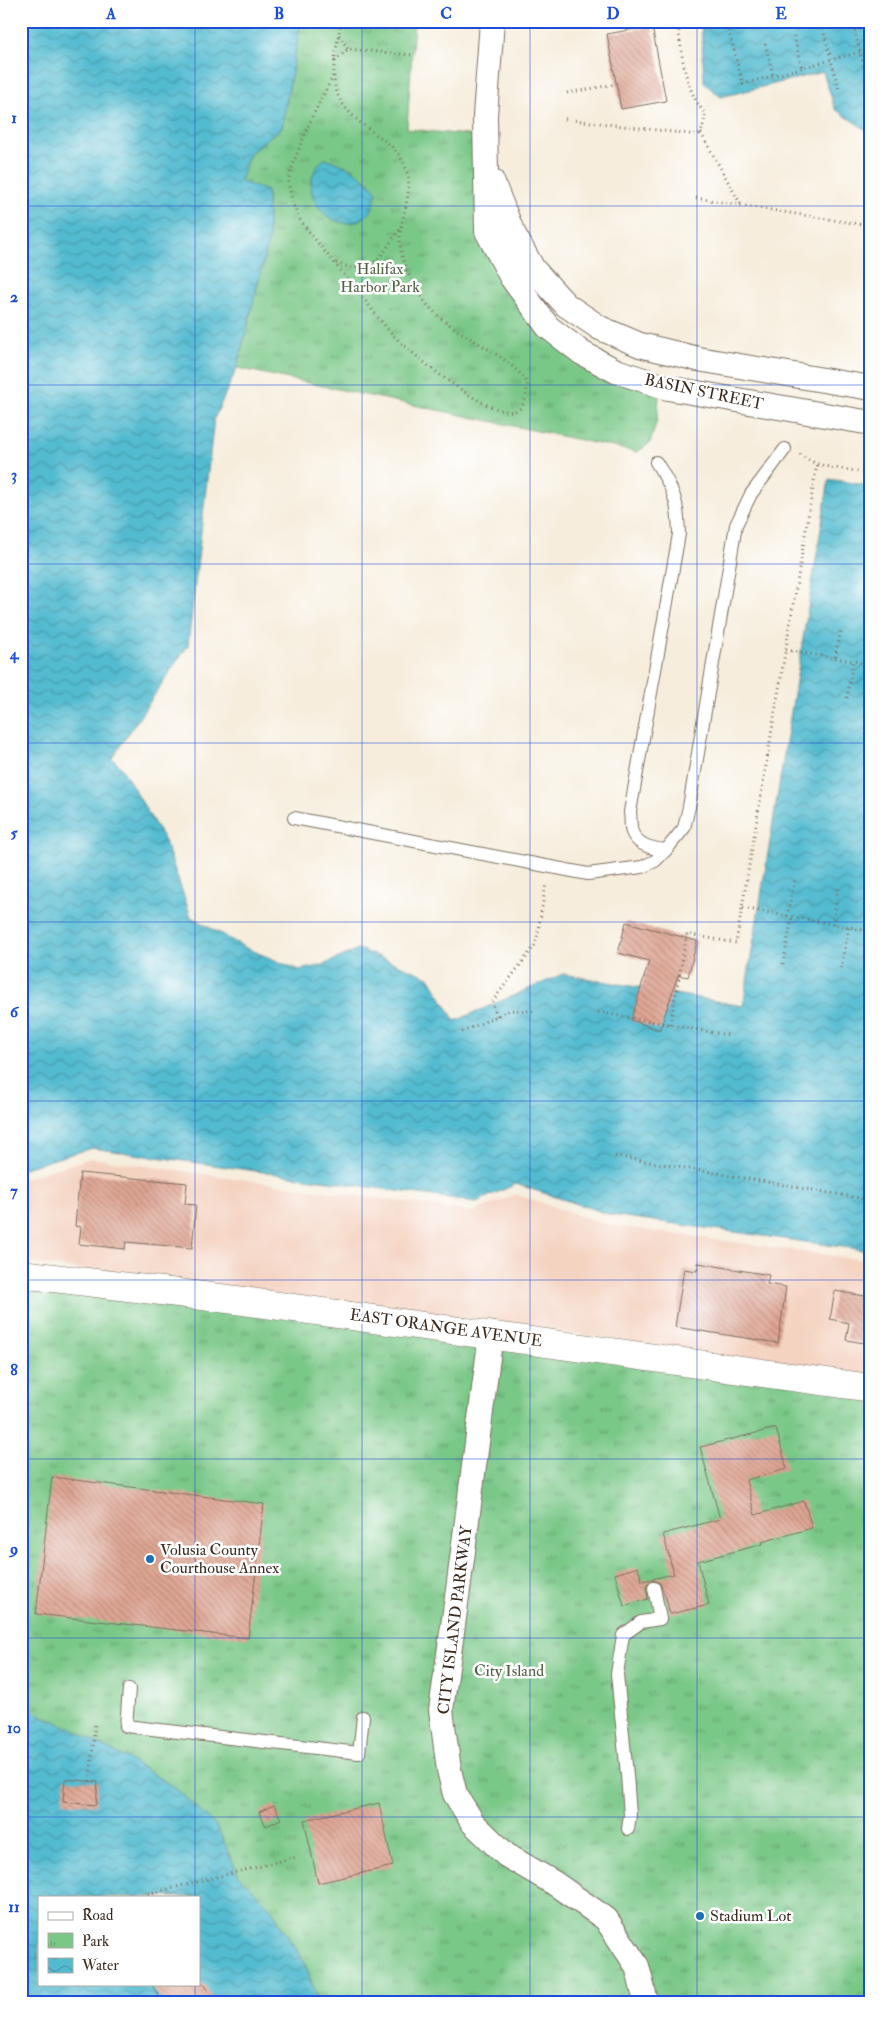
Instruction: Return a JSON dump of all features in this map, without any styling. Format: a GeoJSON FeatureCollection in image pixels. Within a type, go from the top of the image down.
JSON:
{"type":"FeatureCollection","features":[{"type":"Feature","properties":{"kind":"street","name":"BASIN STREET"},"geometry":{"type":"LineString","coordinates":[[492,21],[485,116],[487,231],[512,278],[548,327],[582,353],[616,371],[668,388],[865,422]]}},
{"type":"Feature","properties":{"kind":"street","name":"BASIN STREET"},"geometry":{"type":"LineString","coordinates":[[486,168],[512,231],[533,269],[566,305],[600,328],[640,345],[698,359],[867,387]]}},
{"type":"Feature","properties":{"kind":"street"},"geometry":{"type":"LineString","coordinates":[[668,388],[676,354]]}},
{"type":"Feature","properties":{"kind":"street"},"geometry":{"type":"LineString","coordinates":[[865,422],[867,387]]}},
{"type":"Feature","properties":{"kind":"street","name":"EAST ORANGE AVENUE"},"geometry":{"type":"LineString","coordinates":[[21,1274],[490,1334],[871,1388]]}},
{"type":"Feature","properties":{"kind":"street","name":"CITY ISLAND PARKWAY"},"geometry":{"type":"LineString","coordinates":[[490,1334],[441,1710],[449,1770],[455,1794],[474,1823],[506,1855],[554,1883],[606,1918],[637,1966],[646,2002]]}},
{"type":"Feature","properties":{"kind":"lane"},"geometry":{"type":"LineString","coordinates":[[294,818],[588,874],[642,867],[655,861],[684,828],[736,525],[751,494],[790,449]]}},
{"type":"Feature","properties":{"kind":"lane"},"geometry":{"type":"LineString","coordinates":[[656,462],[671,486],[678,511],[679,534],[630,812],[632,832],[638,840],[647,846],[666,850]]}},
{"type":"Feature","properties":{"kind":"lane"},"geometry":{"type":"LineString","coordinates":[[628,1829],[630,1815],[617,1674],[623,1635],[641,1622],[660,1619],[654,1588]]}},
{"type":"Feature","properties":{"kind":"lane"},"geometry":{"type":"LineString","coordinates":[[129,1689],[126,1726],[359,1753],[363,1717]]}},
{"type":"Feature","properties":{"kind":"path"},"geometry":{"type":"LineString","coordinates":[[333,76],[313,115],[288,181],[292,201],[298,216],[392,334],[416,358],[468,394],[495,409],[511,411],[520,409],[525,400],[528,384],[519,371],[439,318],[417,290],[407,270],[400,243],[409,184],[406,168],[388,142],[349,113],[334,88],[333,76],[341,21]]}},
{"type":"Feature","properties":{"kind":"path"},"geometry":{"type":"LineString","coordinates":[[726,21],[743,84],[871,49]]}},
{"type":"Feature","properties":{"kind":"path"},"geometry":{"type":"LineString","coordinates":[[852,21],[868,82]]}},
{"type":"Feature","properties":{"kind":"path"},"geometry":{"type":"LineString","coordinates":[[653,30],[678,23],[682,58],[688,78],[696,101],[706,114],[701,134],[741,206]]}},
{"type":"Feature","properties":{"kind":"path"},"geometry":{"type":"LineString","coordinates":[[823,28],[839,90]]}},
{"type":"Feature","properties":{"kind":"path"},"geometry":{"type":"LineString","coordinates":[[339,35],[348,49]]}},
{"type":"Feature","properties":{"kind":"path"},"geometry":{"type":"LineString","coordinates":[[794,36],[802,68]]}},
{"type":"Feature","properties":{"kind":"path"},"geometry":{"type":"LineString","coordinates":[[765,44],[773,75]]}},
{"type":"Feature","properties":{"kind":"path"},"geometry":{"type":"LineString","coordinates":[[335,60],[348,49],[412,55]]}},
{"type":"Feature","properties":{"kind":"path"},"geometry":{"type":"LineString","coordinates":[[567,94],[616,84]]}},
{"type":"Feature","properties":{"kind":"path"},"geometry":{"type":"LineString","coordinates":[[565,119],[701,134]]}},
{"type":"Feature","properties":{"kind":"path"},"geometry":{"type":"LineString","coordinates":[[696,198],[871,226]]}},
{"type":"Feature","properties":{"kind":"path"},"geometry":{"type":"LineString","coordinates":[[335,263],[346,267],[360,268],[369,264],[380,257],[402,226]]}},
{"type":"Feature","properties":{"kind":"path"},"geometry":{"type":"LineString","coordinates":[[790,449],[806,460],[817,464],[871,473]]}},
{"type":"Feature","properties":{"kind":"path"},"geometry":{"type":"LineString","coordinates":[[670,1024],[686,934],[736,943],[817,464]]}},
{"type":"Feature","properties":{"kind":"path"},"geometry":{"type":"LineString","coordinates":[[835,658],[841,630]]}},
{"type":"Feature","properties":{"kind":"path"},"geometry":{"type":"LineString","coordinates":[[786,650],[871,664]]}},
{"type":"Feature","properties":{"kind":"path"},"geometry":{"type":"LineString","coordinates":[[847,698],[853,661]]}},
{"type":"Feature","properties":{"kind":"path"},"geometry":{"type":"LineString","coordinates":[[497,1016],[492,1002],[536,944],[549,867]]}},
{"type":"Feature","properties":{"kind":"path"},"geometry":{"type":"LineString","coordinates":[[787,916],[795,879]]}},
{"type":"Feature","properties":{"kind":"path"},"geometry":{"type":"LineString","coordinates":[[833,924],[838,888]]}},
{"type":"Feature","properties":{"kind":"path"},"geometry":{"type":"LineString","coordinates":[[743,908],[871,931]]}},
{"type":"Feature","properties":{"kind":"path"},"geometry":{"type":"LineString","coordinates":[[783,964],[792,916]]}},
{"type":"Feature","properties":{"kind":"path"},"geometry":{"type":"LineString","coordinates":[[840,974],[849,927]]}},
{"type":"Feature","properties":{"kind":"path"},"geometry":{"type":"LineString","coordinates":[[462,1032],[510,1010],[533,1011]]}},
{"type":"Feature","properties":{"kind":"path"},"geometry":{"type":"LineString","coordinates":[[598,1012],[728,1035]]}},
{"type":"Feature","properties":{"kind":"path"},"geometry":{"type":"LineString","coordinates":[[615,1156],[871,1200]]}},
{"type":"Feature","properties":{"kind":"path"},"geometry":{"type":"LineString","coordinates":[[90,1781],[95,1722]]}},
{"type":"Feature","properties":{"kind":"path"},"geometry":{"type":"LineString","coordinates":[[148,1894],[297,1857]]}},
{"type":"Feature","properties":{"kind":"shaded area"},"geometry":{"type":"Polygon","coordinates":[[[91,1158],[474,1212],[515,1194],[609,1225],[871,1261],[871,1376],[502,1323],[21,1262],[21,1179],[91,1158]]]}},
{"type":"Feature","properties":{"kind":"green space","name":"Halifax Harbor Park"},"geometry":{"type":"Polygon","coordinates":[[[301,21],[414,21],[407,129],[486,137],[487,231],[548,327],[660,385],[657,420],[650,443],[637,452],[237,368],[269,239],[240,181],[249,154],[282,127],[301,21]]]}},
{"type":"Feature","properties":{"kind":"green space","name":"City Island"},"geometry":{"type":"Polygon","coordinates":[[[21,1280],[871,1388],[871,2002],[319,2002],[304,1962],[270,1907],[239,1876],[216,1827],[174,1787],[126,1758],[68,1727],[21,1706],[21,1280]]]}},
{"type":"Feature","properties":{"kind":"water"},"geometry":{"type":"Polygon","coordinates":[[[21,21],[301,21],[282,127],[249,154],[240,181],[267,191],[269,239],[237,368],[214,419],[188,645],[112,758],[121,767],[165,841],[191,917],[246,948],[299,970],[323,965],[359,949],[429,977],[455,1021],[563,974],[743,1006],[829,479],[871,486],[871,1251],[611,1215],[516,1184],[476,1202],[92,1148],[21,1169],[21,21]]]}},
{"type":"Feature","properties":{"kind":"water"},"geometry":{"type":"Polygon","coordinates":[[[701,21],[871,21],[871,131],[866,130],[835,109],[823,72],[721,97],[704,83],[701,21]]]}},
{"type":"Feature","properties":{"kind":"water"},"geometry":{"type":"Polygon","coordinates":[[[324,159],[339,163],[354,171],[377,192],[371,211],[359,221],[346,223],[333,220],[322,211],[314,200],[311,186],[314,172],[324,159]]]}},
{"type":"Feature","properties":{"kind":"water"},"geometry":{"type":"Polygon","coordinates":[[[21,1706],[68,1727],[126,1758],[174,1787],[217,1827],[239,1876],[270,1907],[304,1962],[319,2002],[21,2002],[21,1706]]]}},
{"type":"Feature","properties":{"kind":"building"},"geometry":{"type":"Polygon","coordinates":[[[652,26],[666,101],[621,109],[607,34],[652,26]]]}},
{"type":"Feature","properties":{"kind":"building"},"geometry":{"type":"Polygon","coordinates":[[[626,922],[697,941],[688,977],[678,975],[660,1030],[631,1020],[649,961],[618,953],[626,922]]]}},
{"type":"Feature","properties":{"kind":"building"},"geometry":{"type":"Polygon","coordinates":[[[80,1173],[187,1183],[185,1204],[196,1205],[192,1248],[126,1242],[125,1249],[79,1244],[81,1227],[75,1226],[80,1173]]]}},
{"type":"Feature","properties":{"kind":"building"},"geometry":{"type":"Polygon","coordinates":[[[698,1263],[769,1275],[767,1284],[786,1287],[778,1343],[675,1327],[684,1269],[697,1271],[698,1263]]]}},
{"type":"Feature","properties":{"kind":"building"},"geometry":{"type":"Polygon","coordinates":[[[835,1291],[871,1297],[871,1344],[846,1340],[849,1323],[830,1319],[835,1291]]]}},
{"type":"Feature","properties":{"kind":"building"},"geometry":{"type":"Polygon","coordinates":[[[776,1428],[787,1469],[746,1480],[755,1515],[804,1501],[812,1528],[762,1542],[763,1544],[698,1561],[709,1605],[670,1614],[660,1583],[653,1580],[646,1586],[648,1599],[624,1606],[615,1574],[638,1567],[642,1581],[674,1574],[663,1534],[720,1519],[700,1447],[776,1428]]]}},
{"type":"Feature","properties":{"kind":"building","name":"Volusia County Courthouse Annex"},"geometry":{"type":"Polygon","coordinates":[[[52,1477],[264,1504],[248,1638],[36,1614],[52,1477]]]}},
{"type":"Feature","properties":{"kind":"building"},"geometry":{"type":"Polygon","coordinates":[[[65,1779],[98,1782],[96,1805],[63,1802],[65,1779]]]}},
{"type":"Feature","properties":{"kind":"building"},"geometry":{"type":"Polygon","coordinates":[[[379,1803],[393,1866],[318,1883],[304,1820],[379,1803]]]}},
{"type":"Feature","properties":{"kind":"building"},"geometry":{"type":"Polygon","coordinates":[[[274,1805],[281,1819],[266,1826],[259,1812],[274,1805]]]}},
{"type":"Feature","properties":{"kind":"building"},"geometry":{"type":"Polygon","coordinates":[[[200,1984],[204,1984],[216,2002],[163,2002],[152,1986],[200,1986],[200,1984]]]}},
{"type":"Feature","properties":{"kind":"place","name":"Volusia County Courthouse Annex"},"geometry":{"type":"Point","coordinates":[150,1559]}},
{"type":"Feature","properties":{"kind":"place","name":"Stadium Lot"},"geometry":{"type":"Point","coordinates":[700,1916]}}]}
